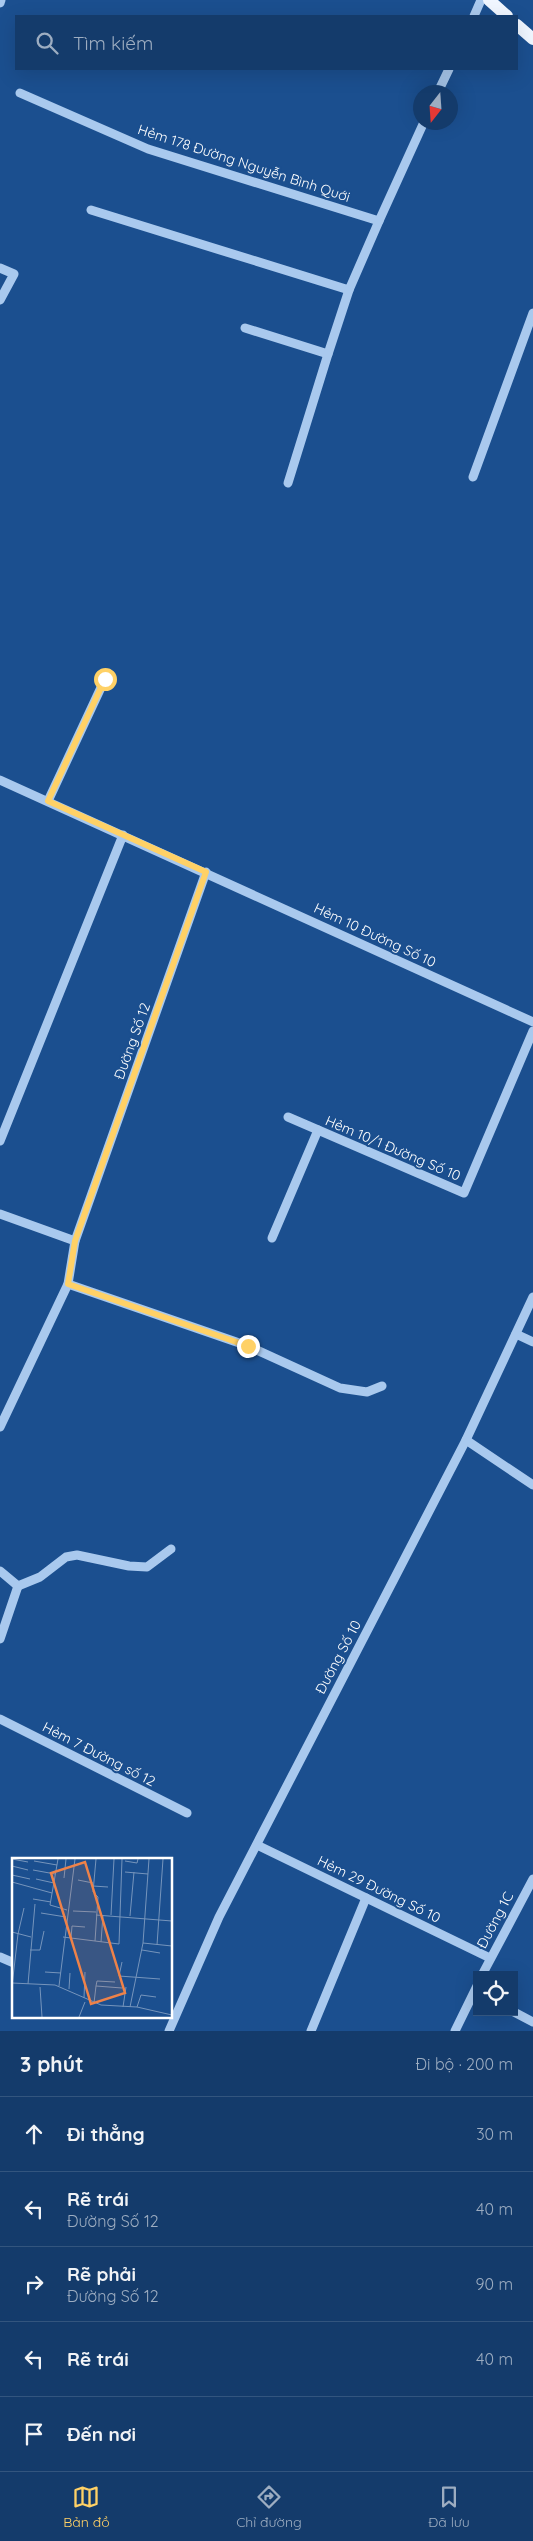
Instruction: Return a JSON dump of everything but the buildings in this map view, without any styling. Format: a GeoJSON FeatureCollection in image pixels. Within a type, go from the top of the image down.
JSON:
{"type":"FeatureCollection","features":[{"type":"Feature","properties":{"kind":"main road"},"geometry":{"type":"LineString","coordinates":[[489,0],[506,15]]}},
{"type":"Feature","properties":{"kind":"main road"},"geometry":{"type":"LineString","coordinates":[[518,26],[533,39]]}},
{"type":"Feature","properties":{"kind":"street"},"geometry":{"type":"LineString","coordinates":[[474,15],[481,0]]}},
{"type":"Feature","properties":{"kind":"street"},"geometry":{"type":"LineString","coordinates":[[441,85],[449,70]]}},
{"type":"Feature","properties":{"kind":"street","name":"Hẻm 178 Đường Nguyễn Bình Quới"},"geometry":{"type":"LineString","coordinates":[[20,93],[148,149],[378,221]]}},
{"type":"Feature","properties":{"kind":"street"},"geometry":{"type":"LineString","coordinates":[[288,483],[349,290],[378,221],[420,130]]}},
{"type":"Feature","properties":{"kind":"street"},"geometry":{"type":"LineString","coordinates":[[91,210],[349,290]]}},
{"type":"Feature","properties":{"kind":"street"},"geometry":{"type":"LineString","coordinates":[[0,268],[14,274],[0,300]]}},
{"type":"Feature","properties":{"kind":"street"},"geometry":{"type":"LineString","coordinates":[[473,477],[533,313]]}},
{"type":"Feature","properties":{"kind":"street"},"geometry":{"type":"LineString","coordinates":[[245,328],[328,354]]}},
{"type":"Feature","properties":{"kind":"street"},"geometry":{"type":"LineString","coordinates":[[48,801],[105,679]]}},
{"type":"Feature","properties":{"kind":"street"},"geometry":{"type":"LineString","coordinates":[[0,780],[206,872]]}},
{"type":"Feature","properties":{"kind":"street"},"geometry":{"type":"LineString","coordinates":[[0,1140],[124,835]]}},
{"type":"Feature","properties":{"kind":"street","name":"Hẻm 10 Đường Số 10"},"geometry":{"type":"LineString","coordinates":[[206,872],[533,1022]]}},
{"type":"Feature","properties":{"kind":"street","name":"Đường Số 12"},"geometry":{"type":"LineString","coordinates":[[0,1428],[68,1284],[75,1241],[206,872]]}},
{"type":"Feature","properties":{"kind":"street","name":"Hẻm 10/1 Đường Số 10"},"geometry":{"type":"LineString","coordinates":[[288,1117],[464,1193],[533,1031]]}},
{"type":"Feature","properties":{"kind":"street"},"geometry":{"type":"LineString","coordinates":[[272,1238],[318,1130]]}},
{"type":"Feature","properties":{"kind":"street"},"geometry":{"type":"LineString","coordinates":[[0,1214],[75,1241]]}},
{"type":"Feature","properties":{"kind":"street"},"geometry":{"type":"LineString","coordinates":[[68,1284],[248,1346],[340,1388],[367,1392],[382,1386]]}},
{"type":"Feature","properties":{"kind":"street","name":"Đường Số 10"},"geometry":{"type":"LineString","coordinates":[[169,2031],[219,1917],[466,1440],[533,1297]]}},
{"type":"Feature","properties":{"kind":"street"},"geometry":{"type":"LineString","coordinates":[[516,1334],[533,1342]]}},
{"type":"Feature","properties":{"kind":"street"},"geometry":{"type":"LineString","coordinates":[[466,1440],[533,1485]]}},
{"type":"Feature","properties":{"kind":"street"},"geometry":{"type":"LineString","coordinates":[[0,1639],[18,1586],[40,1577],[66,1557],[78,1555],[129,1566],[147,1567],[171,1549]]}},
{"type":"Feature","properties":{"kind":"street"},"geometry":{"type":"LineString","coordinates":[[0,1572],[18,1586]]}},
{"type":"Feature","properties":{"kind":"street","name":"Hẻm 7 Đường số 12"},"geometry":{"type":"LineString","coordinates":[[0,1719],[187,1813]]}},
{"type":"Feature","properties":{"kind":"street","name":"Hẻm 29 Đường Số 10"},"geometry":{"type":"LineString","coordinates":[[257,1845],[490,1958]]}},
{"type":"Feature","properties":{"kind":"street","name":"Đường 1C"},"geometry":{"type":"LineString","coordinates":[[484,1971],[533,1879]]}},
{"type":"Feature","properties":{"kind":"street"},"geometry":{"type":"LineString","coordinates":[[311,2031],[366,1898]]}},
{"type":"Feature","properties":{"kind":"street"},"geometry":{"type":"LineString","coordinates":[[0,1957],[12,1962]]}},
{"type":"Feature","properties":{"kind":"street"},"geometry":{"type":"LineString","coordinates":[[455,2031],[473,1995]]}},
{"type":"Feature","properties":{"kind":"street"},"geometry":{"type":"LineString","coordinates":[[518,2014],[533,2022]]}},
{"type":"Feature","properties":{"kind":"route"},"geometry":{"type":"LineString","coordinates":[[105,679],[48,801],[206,872],[75,1241],[68,1284],[248,1346]]}}]}
